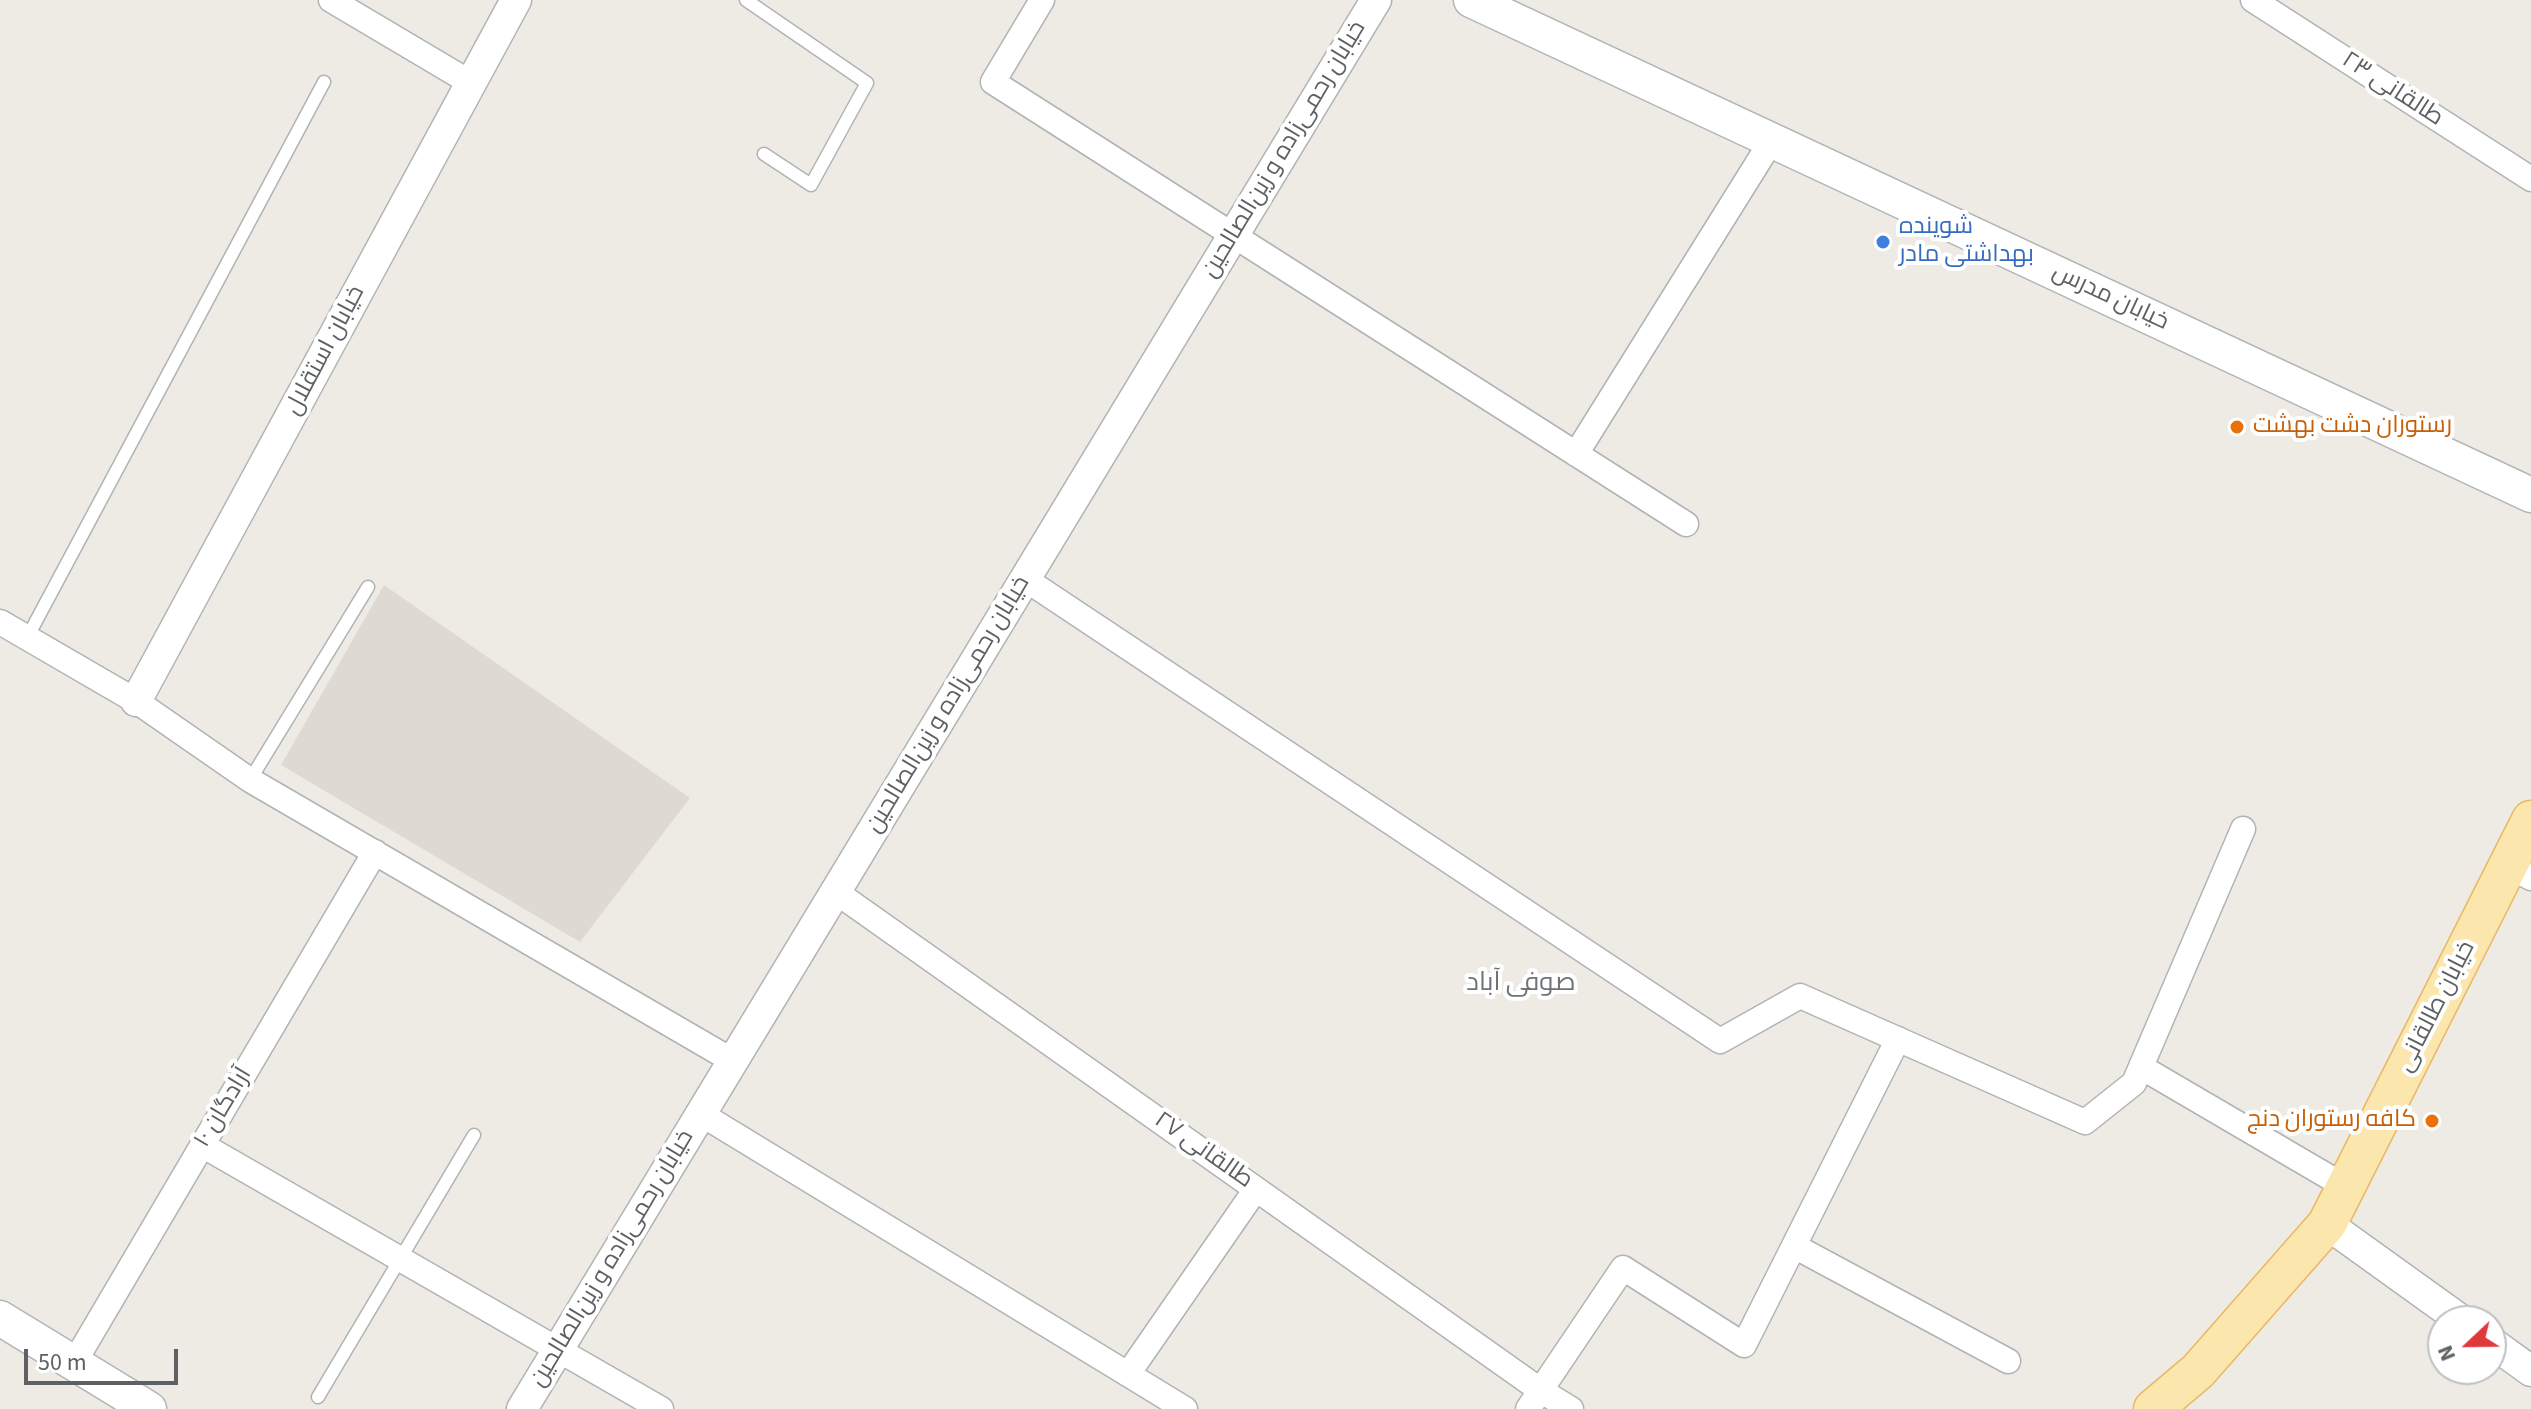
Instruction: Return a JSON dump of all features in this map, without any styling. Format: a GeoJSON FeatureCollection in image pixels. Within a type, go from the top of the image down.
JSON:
{"type":"FeatureCollection","features":[{"type":"Feature","properties":{"kind":"main road","name":"خیابان مدرس"},"geometry":{"type":"LineString","coordinates":[[1471,0],[2531,495]]}},
{"type":"Feature","properties":{"kind":"main road","name":"خیابان طالقانی"},"geometry":{"type":"LineString","coordinates":[[2153,1409],[2198,1371],[2327,1224],[2519,872],[2531,820]]}},
{"type":"Feature","properties":{"kind":"main road"},"geometry":{"type":"LineString","coordinates":[[0,1318],[149,1409]]}},
{"type":"Feature","properties":{"kind":"street"},"geometry":{"type":"LineString","coordinates":[[331,0],[471,83]]}},
{"type":"Feature","properties":{"kind":"street","name":"خیابان استقلال"},"geometry":{"type":"LineString","coordinates":[[136,701],[516,0]]}},
{"type":"Feature","properties":{"kind":"street"},"geometry":{"type":"LineString","coordinates":[[1042,0],[993,82],[1686,524]]}},
{"type":"Feature","properties":{"kind":"street","name":"خیابان رحمی‌زاده و زین‌الصالحین"},"geometry":{"type":"LineString","coordinates":[[522,1409],[1376,0]]}},
{"type":"Feature","properties":{"kind":"street","name":"طالقانی ۲۳"},"geometry":{"type":"LineString","coordinates":[[2253,0],[2531,179]]}},
{"type":"Feature","properties":{"kind":"street"},"geometry":{"type":"LineString","coordinates":[[1576,454],[1772,140]]}},
{"type":"Feature","properties":{"kind":"street"},"geometry":{"type":"LineString","coordinates":[[1025,579],[1720,1041],[1800,996],[2085,1122],[2134,1083],[2243,829]]}},
{"type":"Feature","properties":{"kind":"street"},"geometry":{"type":"LineString","coordinates":[[0,622],[136,701],[250,780],[733,1061]]}},
{"type":"Feature","properties":{"kind":"street","name":"آرادگان ۱۰"},"geometry":{"type":"LineString","coordinates":[[74,1363],[375,852]]}},
{"type":"Feature","properties":{"kind":"street","name":"طالقانی ۲۷"},"geometry":{"type":"LineString","coordinates":[[836,892],[1256,1189],[1534,1400],[1571,1409]]}},
{"type":"Feature","properties":{"kind":"street"},"geometry":{"type":"LineString","coordinates":[[1534,1400],[1623,1268],[1744,1345],[1898,1039]]}},
{"type":"Feature","properties":{"kind":"street"},"geometry":{"type":"LineString","coordinates":[[2141,1067],[2346,1187]]}},
{"type":"Feature","properties":{"kind":"street"},"geometry":{"type":"LineString","coordinates":[[701,1114],[1185,1409]]}},
{"type":"Feature","properties":{"kind":"street"},"geometry":{"type":"LineString","coordinates":[[202,1145],[661,1409]]}},
{"type":"Feature","properties":{"kind":"street"},"geometry":{"type":"LineString","coordinates":[[1128,1374],[1256,1189]]}},
{"type":"Feature","properties":{"kind":"street"},"geometry":{"type":"LineString","coordinates":[[2327,1224],[2440,1305]]}},
{"type":"Feature","properties":{"kind":"street"},"geometry":{"type":"LineString","coordinates":[[1794,1246],[2008,1361]]}},
{"type":"Feature","properties":{"kind":"street"},"geometry":{"type":"LineString","coordinates":[[2507,1354],[2531,1371]]}},
{"type":"Feature","properties":{"kind":"lane"},"geometry":{"type":"LineString","coordinates":[[746,0],[867,83],[811,185],[764,154]]}},
{"type":"Feature","properties":{"kind":"lane"},"geometry":{"type":"LineString","coordinates":[[27,638],[324,82]]}},
{"type":"Feature","properties":{"kind":"lane"},"geometry":{"type":"LineString","coordinates":[[250,780],[368,587]]}},
{"type":"Feature","properties":{"kind":"lane"},"geometry":{"type":"LineString","coordinates":[[318,1397],[474,1135]]}},
{"type":"Feature","properties":{"kind":"shaded area"},"geometry":{"type":"Polygon","coordinates":[[[384,585],[690,798],[580,942],[281,765],[384,585]]]}},
{"type":"Feature","properties":{"kind":"place","name":"شوینده بهداشتی مادر"},"geometry":{"type":"Point","coordinates":[1883,242]}},
{"type":"Feature","properties":{"kind":"place","name":"رستوران دشت بهشت"},"geometry":{"type":"Point","coordinates":[2237,427]}},
{"type":"Feature","properties":{"kind":"place","name":"کافه رستوران دنج"},"geometry":{"type":"Point","coordinates":[2432,1121]}},
{"type":"Feature","properties":{"kind":"district","name":"صوفی آباد"},"geometry":{"type":"Point","coordinates":[1521,984]}}]}
